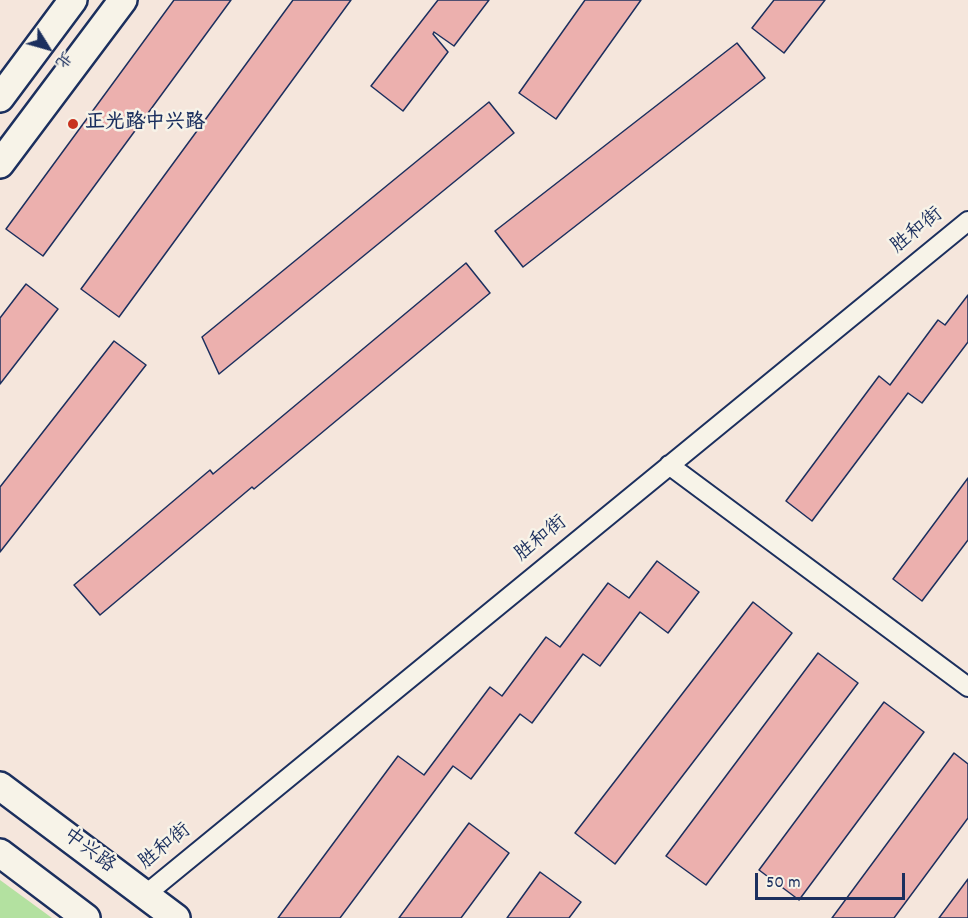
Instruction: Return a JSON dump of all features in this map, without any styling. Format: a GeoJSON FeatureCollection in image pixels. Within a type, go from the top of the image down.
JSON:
{"type":"FeatureCollection","features":[{"type":"Feature","properties":{"kind":"street"},"geometry":{"type":"LineString","coordinates":[[0,98],[73,0]]}},
{"type":"Feature","properties":{"kind":"street"},"geometry":{"type":"LineString","coordinates":[[0,164],[123,0]]}},
{"type":"Feature","properties":{"kind":"street","name":"胜和街"},"geometry":{"type":"LineString","coordinates":[[145,895],[968,220]]}},
{"type":"Feature","properties":{"kind":"street"},"geometry":{"type":"LineString","coordinates":[[669,465],[968,687]]}},
{"type":"Feature","properties":{"kind":"street","name":"中兴路"},"geometry":{"type":"LineString","coordinates":[[0,786],[176,918]]}},
{"type":"Feature","properties":{"kind":"street"},"geometry":{"type":"LineString","coordinates":[[0,853],[86,918]]}},
{"type":"Feature","properties":{"kind":"green space"},"geometry":{"type":"Polygon","coordinates":[[[0,880],[52,918],[0,918],[0,880]]]}},
{"type":"Feature","properties":{"kind":"building"},"geometry":{"type":"Polygon","coordinates":[[[174,0],[231,0],[43,256],[6,229],[174,0]]]}},
{"type":"Feature","properties":{"kind":"building"},"geometry":{"type":"Polygon","coordinates":[[[293,0],[351,0],[119,317],[81,289],[293,0]]]}},
{"type":"Feature","properties":{"kind":"building"},"geometry":{"type":"Polygon","coordinates":[[[438,0],[489,0],[454,46],[434,32],[433,34],[448,52],[403,111],[371,86],[438,0]]]}},
{"type":"Feature","properties":{"kind":"building"},"geometry":{"type":"Polygon","coordinates":[[[585,0],[641,0],[556,119],[519,93],[585,0]]]}},
{"type":"Feature","properties":{"kind":"building"},"geometry":{"type":"Polygon","coordinates":[[[774,0],[825,0],[784,53],[752,28],[774,0]]]}},
{"type":"Feature","properties":{"kind":"building"},"geometry":{"type":"Polygon","coordinates":[[[737,43],[765,78],[523,267],[495,231],[737,43]]]}},
{"type":"Feature","properties":{"kind":"building"},"geometry":{"type":"Polygon","coordinates":[[[489,102],[514,133],[219,374],[202,337],[489,102]]]}},
{"type":"Feature","properties":{"kind":"building"},"geometry":{"type":"Polygon","coordinates":[[[466,263],[490,293],[254,489],[252,487],[100,615],[74,585],[210,470],[213,474],[466,263]]]}},
{"type":"Feature","properties":{"kind":"building"},"geometry":{"type":"Polygon","coordinates":[[[26,284],[58,309],[0,384],[0,318],[26,284]]]}},
{"type":"Feature","properties":{"kind":"building"},"geometry":{"type":"Polygon","coordinates":[[[968,295],[968,342],[922,403],[908,393],[812,521],[786,501],[879,376],[890,385],[938,320],[945,325],[968,295]]]}},
{"type":"Feature","properties":{"kind":"building"},"geometry":{"type":"Polygon","coordinates":[[[114,341],[146,365],[0,552],[0,487],[114,341]]]}},
{"type":"Feature","properties":{"kind":"building"},"geometry":{"type":"Polygon","coordinates":[[[968,478],[968,540],[922,601],[893,579],[968,478]]]}},
{"type":"Feature","properties":{"kind":"building"},"geometry":{"type":"Polygon","coordinates":[[[657,561],[699,592],[668,633],[640,612],[600,666],[583,654],[532,723],[520,714],[471,779],[453,766],[340,918],[278,918],[398,756],[424,775],[490,687],[502,696],[546,637],[560,647],[608,583],[629,598],[657,561]]]}},
{"type":"Feature","properties":{"kind":"building"},"geometry":{"type":"Polygon","coordinates":[[[753,602],[792,633],[615,864],[575,833],[753,602]]]}},
{"type":"Feature","properties":{"kind":"building"},"geometry":{"type":"Polygon","coordinates":[[[818,653],[858,683],[706,885],[666,856],[818,653]]]}},
{"type":"Feature","properties":{"kind":"building"},"geometry":{"type":"Polygon","coordinates":[[[884,702],[924,732],[799,900],[759,870],[884,702]]]}},
{"type":"Feature","properties":{"kind":"building"},"geometry":{"type":"Polygon","coordinates":[[[954,753],[968,764],[968,818],[894,918],[832,918],[954,753]]]}},
{"type":"Feature","properties":{"kind":"building"},"geometry":{"type":"Polygon","coordinates":[[[469,823],[509,853],[461,918],[399,918],[469,823]]]}},
{"type":"Feature","properties":{"kind":"building"},"geometry":{"type":"Polygon","coordinates":[[[540,872],[581,902],[569,918],[507,918],[540,872]]]}},
{"type":"Feature","properties":{"kind":"building"},"geometry":{"type":"Polygon","coordinates":[[[968,879],[968,918],[939,918],[968,879]]]}},
{"type":"Feature","properties":{"kind":"place","name":"正光路中兴路"},"geometry":{"type":"Point","coordinates":[73,124]}}]}
